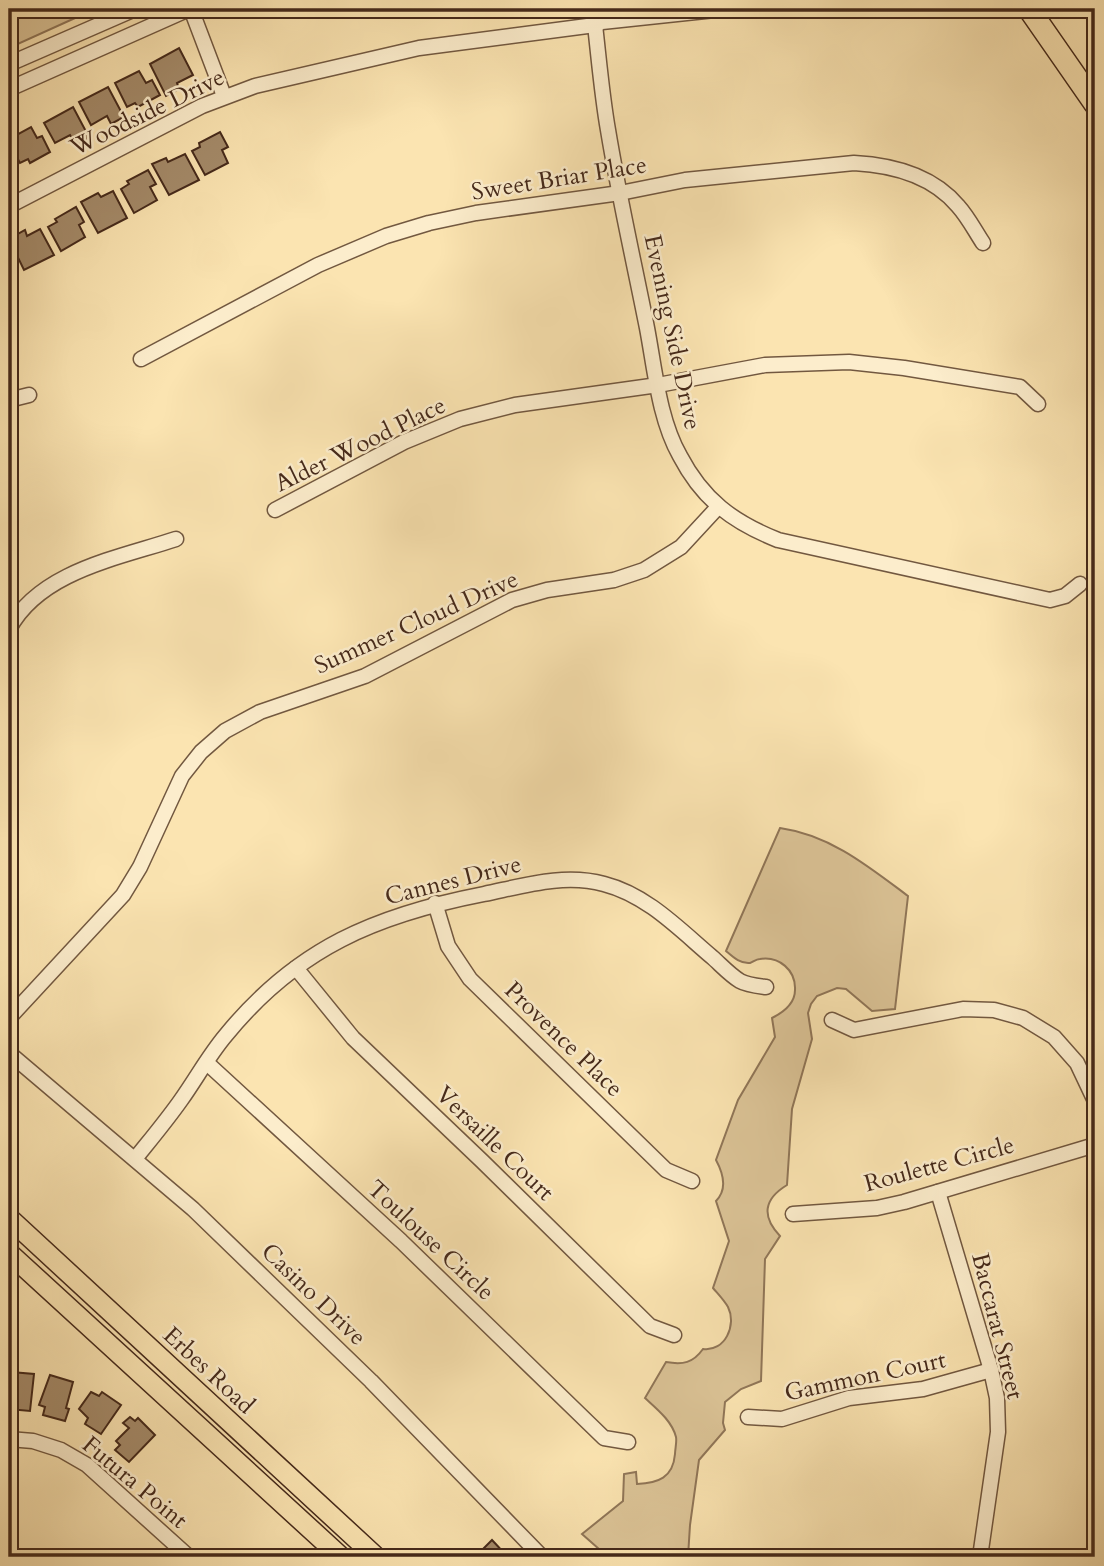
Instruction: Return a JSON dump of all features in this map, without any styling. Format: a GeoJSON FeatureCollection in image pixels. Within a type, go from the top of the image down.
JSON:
{"type":"FeatureCollection","features":[{"type":"Feature","properties":{"kind":"highway"},"geometry":{"type":"LineString","coordinates":[[1030,9],[1095,104]]}},
{"type":"Feature","properties":{"kind":"main road","name":"Erbes Road"},"geometry":{"type":"LineString","coordinates":[[9,1218],[376,1557]]}},
{"type":"Feature","properties":{"kind":"main road","name":"Erbes Road"},"geometry":{"type":"LineString","coordinates":[[9,1253],[341,1557]]}},
{"type":"Feature","properties":{"kind":"street"},"geometry":{"type":"LineString","coordinates":[[9,64],[135,9]]}},
{"type":"Feature","properties":{"kind":"street"},"geometry":{"type":"LineString","coordinates":[[9,89],[190,9],[224,96]]}},
{"type":"Feature","properties":{"kind":"street","name":"Woodside Drive"},"geometry":{"type":"LineString","coordinates":[[9,206],[224,96],[256,86],[419,48],[602,22],[724,9]]}},
{"type":"Feature","properties":{"kind":"street","name":"Evening Side Drive"},"geometry":{"type":"LineString","coordinates":[[595,25],[608,129],[668,428],[678,454],[695,481],[718,507],[747,528],[778,540],[1050,600],[1065,596],[1080,584]]}},
{"type":"Feature","properties":{"kind":"street","name":"Sweet Briar Place"},"geometry":{"type":"LineString","coordinates":[[141,359],[318,265],[386,236],[475,213],[620,194],[685,180],[853,163],[881,164],[915,174],[943,192],[958,206],[983,243]]}},
{"type":"Feature","properties":{"kind":"street","name":"Alder Wood Place"},"geometry":{"type":"LineString","coordinates":[[275,510],[404,442],[460,419],[515,405],[659,385],[765,365],[849,362],[904,368],[1020,387],[1038,404]]}},
{"type":"Feature","properties":{"kind":"street"},"geometry":{"type":"LineString","coordinates":[[9,400],[29,395]]}},
{"type":"Feature","properties":{"kind":"street","name":"Summer Cloud Drive"},"geometry":{"type":"LineString","coordinates":[[9,1018],[123,895],[140,867],[182,776],[201,752],[225,731],[260,712],[365,676],[512,600],[547,590],[614,580],[644,570],[681,547],[718,507]]}},
{"type":"Feature","properties":{"kind":"street"},"geometry":{"type":"LineString","coordinates":[[9,629],[29,602],[48,586],[69,575],[176,539]]}},
{"type":"Feature","properties":{"kind":"street","name":"Cannes Drive"},"geometry":{"type":"LineString","coordinates":[[135,1159],[245,1012],[296,968],[329,946],[398,914],[552,880],[603,884],[632,894],[657,910],[741,982],[766,987]]}},
{"type":"Feature","properties":{"kind":"street","name":"Provence Place"},"geometry":{"type":"LineString","coordinates":[[435,904],[448,946],[470,979],[666,1170],[692,1181]]}},
{"type":"Feature","properties":{"kind":"street","name":"Versaille Court"},"geometry":{"type":"LineString","coordinates":[[296,968],[353,1038],[650,1326],[674,1335]]}},
{"type":"Feature","properties":{"kind":"street"},"geometry":{"type":"LineString","coordinates":[[832,1020],[854,1030],[963,1009],[994,1010],[1023,1018],[1054,1037],[1077,1063],[1095,1101]]}},
{"type":"Feature","properties":{"kind":"street","name":"Casino Drive"},"geometry":{"type":"LineString","coordinates":[[9,1053],[193,1209],[361,1372],[542,1557]]}},
{"type":"Feature","properties":{"kind":"street","name":"Toulouse Circle"},"geometry":{"type":"LineString","coordinates":[[206,1063],[401,1241],[604,1438],[628,1442]]}},
{"type":"Feature","properties":{"kind":"street","name":"Roulette Circle"},"geometry":{"type":"LineString","coordinates":[[793,1214],[877,1208],[1095,1145]]}},
{"type":"Feature","properties":{"kind":"street","name":"Baccarat Street"},"geometry":{"type":"LineString","coordinates":[[937,1192],[997,1398],[998,1432],[980,1557]]}},
{"type":"Feature","properties":{"kind":"street","name":"Gammon Court"},"geometry":{"type":"LineString","coordinates":[[748,1417],[782,1419],[849,1398],[923,1389],[991,1370]]}},
{"type":"Feature","properties":{"kind":"street","name":"Futura Point"},"geometry":{"type":"LineString","coordinates":[[9,1439],[33,1441],[61,1450],[87,1465],[189,1557]]}},
{"type":"Feature","properties":{"kind":"street"},"geometry":{"type":"LineString","coordinates":[[943,1557],[959,1557]]}},
{"type":"Feature","properties":{"kind":"shaded area"},"geometry":{"type":"Polygon","coordinates":[[[9,9],[95,9],[9,48],[9,9]]]}},
{"type":"Feature","properties":{"kind":"shaded area"},"geometry":{"type":"Polygon","coordinates":[[[780,828],[815,837],[848,853],[908,896],[895,1009],[872,1011],[846,989],[837,988],[817,996],[811,1004],[808,1013],[812,1039],[792,1109],[787,1185],[774,1196],[768,1208],[770,1222],[780,1236],[765,1259],[761,1381],[741,1389],[725,1402],[725,1430],[699,1460],[688,1557],[608,1557],[582,1534],[623,1501],[624,1474],[636,1472],[637,1484],[652,1482],[668,1474],[674,1462],[674,1431],[664,1416],[645,1398],[666,1362],[683,1363],[691,1360],[703,1349],[711,1349],[723,1342],[730,1329],[728,1307],[713,1288],[729,1241],[716,1201],[722,1191],[723,1181],[716,1160],[738,1100],[775,1037],[772,1018],[788,1007],[793,999],[795,983],[793,976],[780,962],[759,959],[750,963],[743,962],[726,951],[780,828]]]}},
{"type":"Feature","properties":{"kind":"building"},"geometry":{"type":"Polygon","coordinates":[[[179,48],[193,75],[177,83],[179,89],[166,96],[150,64],[179,48]]]}},
{"type":"Feature","properties":{"kind":"building"},"geometry":{"type":"Polygon","coordinates":[[[139,71],[146,83],[152,80],[160,95],[138,107],[135,103],[127,107],[115,83],[139,71]]]}},
{"type":"Feature","properties":{"kind":"building"},"geometry":{"type":"Polygon","coordinates":[[[108,87],[124,117],[111,124],[107,116],[91,125],[79,102],[108,87]]]}},
{"type":"Feature","properties":{"kind":"building"},"geometry":{"type":"Polygon","coordinates":[[[73,107],[90,139],[76,146],[70,135],[55,143],[44,123],[73,107]]]}},
{"type":"Feature","properties":{"kind":"building"},"geometry":{"type":"Polygon","coordinates":[[[31,127],[37,138],[42,136],[50,152],[30,163],[28,159],[20,163],[9,139],[31,127]]]}},
{"type":"Feature","properties":{"kind":"building"},"geometry":{"type":"Polygon","coordinates":[[[220,132],[228,147],[222,150],[228,163],[205,175],[192,151],[200,147],[199,143],[220,132]]]}},
{"type":"Feature","properties":{"kind":"building"},"geometry":{"type":"Polygon","coordinates":[[[185,154],[199,180],[169,195],[152,164],[166,158],[168,162],[185,154]]]}},
{"type":"Feature","properties":{"kind":"building"},"geometry":{"type":"Polygon","coordinates":[[[148,170],[156,184],[150,187],[157,200],[134,213],[121,189],[129,184],[127,181],[148,170]]]}},
{"type":"Feature","properties":{"kind":"building"},"geometry":{"type":"Polygon","coordinates":[[[113,191],[127,218],[98,233],[81,202],[98,193],[101,197],[113,191]]]}},
{"type":"Feature","properties":{"kind":"building"},"geometry":{"type":"Polygon","coordinates":[[[76,207],[84,222],[79,225],[85,237],[61,251],[48,227],[57,222],[55,219],[76,207]]]}},
{"type":"Feature","properties":{"kind":"building"},"geometry":{"type":"Polygon","coordinates":[[[40,229],[54,255],[24,270],[9,239],[25,230],[27,236],[40,229]]]}},
{"type":"Feature","properties":{"kind":"building"},"geometry":{"type":"Polygon","coordinates":[[[11,1372],[34,1374],[30,1411],[9,1409],[11,1372]]]}},
{"type":"Feature","properties":{"kind":"building"},"geometry":{"type":"Polygon","coordinates":[[[50,1375],[73,1382],[65,1421],[43,1415],[45,1407],[39,1405],[50,1375]]]}},
{"type":"Feature","properties":{"kind":"building"},"geometry":{"type":"Polygon","coordinates":[[[91,1392],[99,1396],[102,1392],[121,1405],[101,1434],[85,1424],[88,1418],[79,1409],[91,1392]]]}},
{"type":"Feature","properties":{"kind":"building"},"geometry":{"type":"Polygon","coordinates":[[[130,1417],[135,1421],[138,1418],[155,1435],[129,1462],[115,1450],[120,1445],[116,1441],[129,1428],[123,1423],[130,1417]]]}},
{"type":"Feature","properties":{"kind":"building"},"geometry":{"type":"Polygon","coordinates":[[[492,1540],[506,1555],[504,1557],[475,1557],[492,1540]]]}}]}
